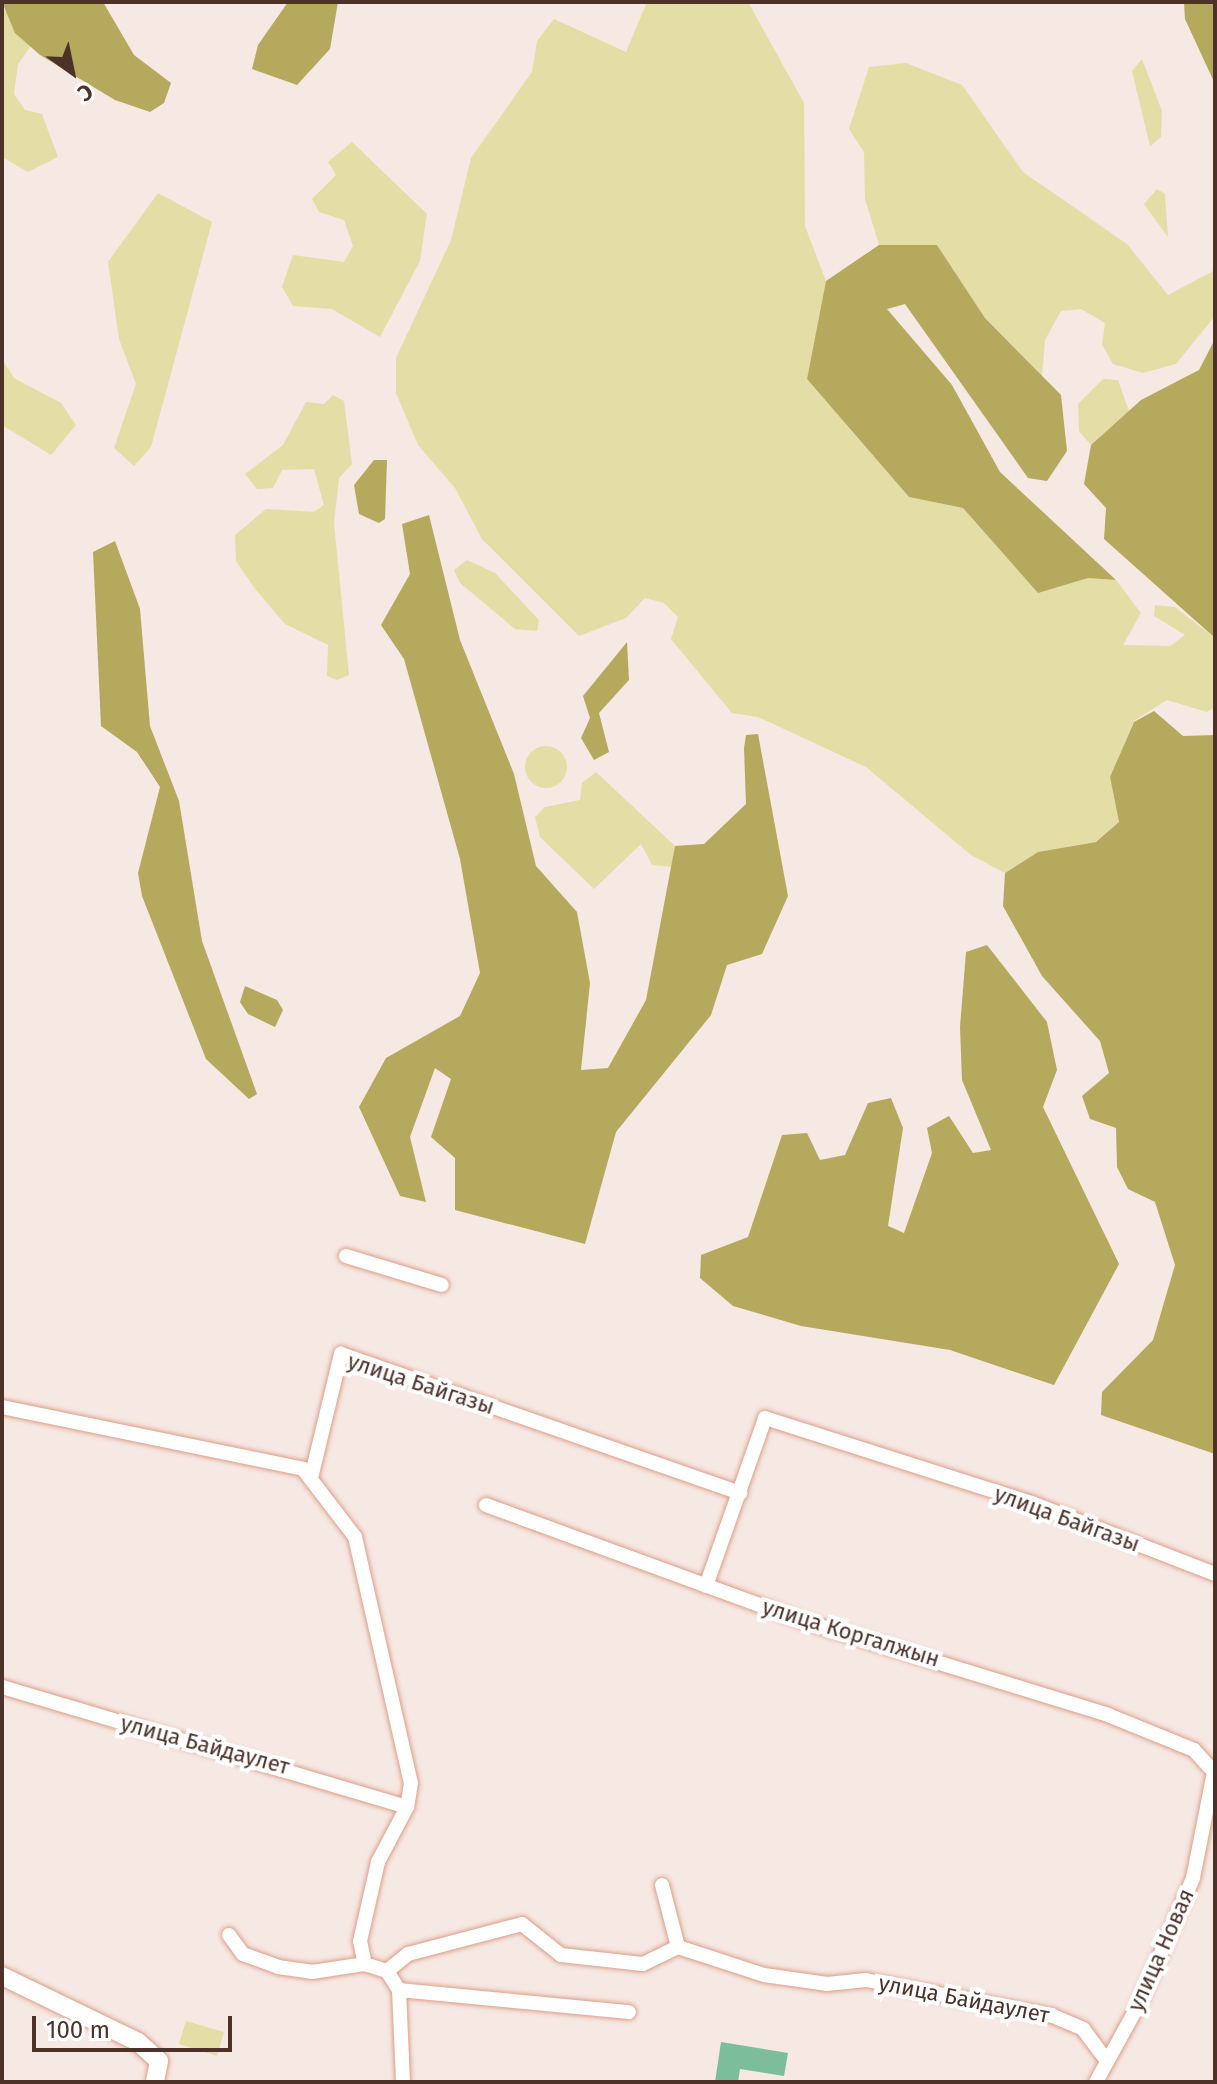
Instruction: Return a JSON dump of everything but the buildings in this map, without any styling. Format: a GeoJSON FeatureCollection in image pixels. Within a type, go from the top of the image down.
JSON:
{"type":"FeatureCollection","features":[{"type":"Feature","properties":{"kind":"street"},"geometry":{"type":"LineString","coordinates":[[346,1256],[442,1285]]}},
{"type":"Feature","properties":{"kind":"street","name":"улица Байгазы"},"geometry":{"type":"LineString","coordinates":[[311,1478],[341,1354],[740,1493]]}},
{"type":"Feature","properties":{"kind":"street"},"geometry":{"type":"LineString","coordinates":[[2,1407],[303,1469],[364,1558],[378,1663],[411,1783],[407,1807],[367,1897],[360,1941],[365,1964]]}},
{"type":"Feature","properties":{"kind":"street","name":"улица Байгазы"},"geometry":{"type":"LineString","coordinates":[[706,1586],[765,1418],[1032,1503],[1215,1574]]}},
{"type":"Feature","properties":{"kind":"street","name":"улица Коргалжын"},"geometry":{"type":"LineString","coordinates":[[486,1505],[706,1586],[1108,1715],[1194,1750],[1213,1768]]}},
{"type":"Feature","properties":{"kind":"street","name":"улица Байдаулет"},"geometry":{"type":"LineString","coordinates":[[2,1687],[407,1807]]}},
{"type":"Feature","properties":{"kind":"street","name":"улица Новая"},"geometry":{"type":"LineString","coordinates":[[1096,2082],[1193,1878],[1209,1820],[1213,1768]]}},
{"type":"Feature","properties":{"kind":"street"},"geometry":{"type":"LineString","coordinates":[[387,1971],[408,1954],[522,1924],[561,1955],[643,1964],[678,1947],[662,1885]]}},
{"type":"Feature","properties":{"kind":"street"},"geometry":{"type":"LineString","coordinates":[[229,1935],[243,1954],[278,1967],[312,1972],[365,1964],[387,1971],[399,1990],[403,2082]]}},
{"type":"Feature","properties":{"kind":"street","name":"улица Байдаулет"},"geometry":{"type":"LineString","coordinates":[[678,1947],[764,1975],[827,1984],[866,1980],[1053,2016],[1083,2029],[1107,2061]]}},
{"type":"Feature","properties":{"kind":"street"},"geometry":{"type":"LineString","coordinates":[[2,1976],[138,2042],[159,2061],[155,2082]]}},
{"type":"Feature","properties":{"kind":"street"},"geometry":{"type":"LineString","coordinates":[[399,1990],[629,2012]]}},
{"type":"Feature","properties":{"kind":"shaded area"},"geometry":{"type":"Polygon","coordinates":[[[2,2],[103,2],[134,55],[171,83],[164,103],[150,112],[115,100],[40,55],[15,33],[2,2]]]}},
{"type":"Feature","properties":{"kind":"shaded area"},"geometry":{"type":"Polygon","coordinates":[[[288,2],[338,2],[330,49],[297,85],[252,69],[258,45],[288,2]]]}},
{"type":"Feature","properties":{"kind":"shaded area"},"geometry":{"type":"Polygon","coordinates":[[[647,2],[748,2],[804,103],[805,226],[826,281],[807,379],[909,497],[963,508],[1038,592],[1088,578],[1116,580],[1141,613],[1123,645],[1170,646],[1185,635],[1154,616],[1155,605],[1175,607],[1215,638],[1215,707],[1207,712],[1167,700],[1134,721],[1110,777],[1119,822],[1096,842],[1038,852],[1005,873],[971,855],[866,767],[758,717],[732,713],[671,639],[678,617],[664,603],[645,598],[626,618],[579,636],[482,539],[455,488],[418,445],[396,393],[396,358],[451,240],[471,158],[532,72],[537,41],[554,19],[626,52],[647,2]]]}},
{"type":"Feature","properties":{"kind":"shaded area"},"geometry":{"type":"Polygon","coordinates":[[[1184,2],[1215,2],[1215,84],[1185,19],[1184,2]]]}},
{"type":"Feature","properties":{"kind":"shaded area"},"geometry":{"type":"Polygon","coordinates":[[[2,6],[30,47],[18,64],[14,94],[25,110],[42,114],[58,157],[28,172],[2,157],[2,6]]]}},
{"type":"Feature","properties":{"kind":"shaded area"},"geometry":{"type":"Polygon","coordinates":[[[1142,59],[1162,111],[1161,137],[1150,146],[1132,71],[1142,59]]]}},
{"type":"Feature","properties":{"kind":"shaded area"},"geometry":{"type":"Polygon","coordinates":[[[906,63],[962,85],[1023,172],[1127,244],[1168,295],[1215,270],[1215,316],[1176,364],[1143,373],[1113,364],[1102,345],[1105,323],[1081,309],[1061,311],[1045,340],[1042,376],[985,318],[937,245],[879,245],[865,199],[864,152],[849,129],[869,67],[906,63]]]}},
{"type":"Feature","properties":{"kind":"shaded area"},"geometry":{"type":"Polygon","coordinates":[[[352,142],[427,214],[420,261],[380,337],[332,309],[293,306],[282,287],[293,255],[344,262],[353,246],[344,220],[319,212],[312,199],[336,175],[328,162],[352,142]]]}},
{"type":"Feature","properties":{"kind":"shaded area"},"geometry":{"type":"Polygon","coordinates":[[[1157,189],[1165,194],[1168,237],[1144,204],[1157,189]]]}},
{"type":"Feature","properties":{"kind":"shaded area"},"geometry":{"type":"Polygon","coordinates":[[[158,193],[212,222],[151,447],[134,466],[114,448],[136,384],[119,339],[108,262],[158,193]]]}},
{"type":"Feature","properties":{"kind":"shaded area"},"geometry":{"type":"Polygon","coordinates":[[[879,245],[937,245],[985,318],[1061,395],[1067,451],[1047,481],[1028,478],[905,304],[887,309],[952,385],[1000,472],[1116,580],[1088,578],[1038,593],[963,508],[909,497],[807,379],[826,281],[879,245]]]}},
{"type":"Feature","properties":{"kind":"shaded area"},"geometry":{"type":"Polygon","coordinates":[[[1215,339],[1215,638],[1104,539],[1106,508],[1084,484],[1091,445],[1141,400],[1199,370],[1215,339]]]}},
{"type":"Feature","properties":{"kind":"shaded area"},"geometry":{"type":"Polygon","coordinates":[[[2,359],[14,378],[61,403],[76,425],[51,455],[2,425],[2,359]]]}},
{"type":"Feature","properties":{"kind":"shaded area"},"geometry":{"type":"Polygon","coordinates":[[[1103,379],[1118,380],[1129,411],[1091,445],[1079,431],[1078,404],[1103,379]]]}},
{"type":"Feature","properties":{"kind":"shaded area"},"geometry":{"type":"Polygon","coordinates":[[[333,395],[344,401],[352,464],[339,478],[334,523],[349,675],[337,680],[327,676],[328,645],[285,624],[256,590],[236,561],[235,535],[266,509],[314,512],[324,505],[314,469],[282,470],[273,488],[257,489],[245,474],[283,445],[306,402],[324,404],[333,395]]]}},
{"type":"Feature","properties":{"kind":"shaded area"},"geometry":{"type":"Polygon","coordinates":[[[374,460],[387,460],[385,519],[379,523],[359,514],[354,485],[374,460]]]}},
{"type":"Feature","properties":{"kind":"shaded area"},"geometry":{"type":"Polygon","coordinates":[[[429,515],[460,640],[514,774],[536,866],[577,912],[590,983],[581,1070],[608,1068],[646,1000],[675,846],[704,844],[746,804],[746,735],[758,734],[788,896],[762,954],[727,965],[711,1015],[616,1132],[585,1244],[455,1210],[455,1158],[431,1137],[451,1079],[435,1068],[410,1137],[426,1202],[400,1196],[359,1107],[386,1058],[460,1016],[480,973],[460,859],[404,659],[381,625],[410,574],[402,524],[429,515]]]}},
{"type":"Feature","properties":{"kind":"shaded area"},"geometry":{"type":"Polygon","coordinates":[[[115,541],[140,609],[150,726],[179,801],[202,941],[257,1094],[249,1099],[206,1059],[142,896],[138,873],[160,787],[137,752],[101,726],[93,552],[115,541]]]}},
{"type":"Feature","properties":{"kind":"shaded area"},"geometry":{"type":"Polygon","coordinates":[[[467,560],[495,573],[539,620],[537,631],[515,629],[460,583],[454,570],[467,560]]]}},
{"type":"Feature","properties":{"kind":"shaded area"},"geometry":{"type":"Polygon","coordinates":[[[627,642],[629,680],[599,713],[609,752],[594,760],[581,738],[590,718],[583,696],[627,642]]]}},
{"type":"Feature","properties":{"kind":"shaded area"},"geometry":{"type":"Polygon","coordinates":[[[1154,711],[1183,736],[1215,735],[1215,1454],[1101,1415],[1102,1392],[1153,1340],[1175,1265],[1155,1202],[1128,1189],[1117,1167],[1116,1128],[1090,1119],[1082,1096],[1109,1073],[1100,1041],[1042,976],[1003,906],[1005,873],[1038,852],[1096,842],[1119,822],[1110,777],[1134,722],[1154,711]]]}},
{"type":"Feature","properties":{"kind":"shaded area"},"geometry":{"type":"Polygon","coordinates":[[[546,746],[561,752],[567,767],[561,782],[546,788],[531,782],[525,767],[531,752],[546,746]]]}},
{"type":"Feature","properties":{"kind":"shaded area"},"geometry":{"type":"Polygon","coordinates":[[[596,772],[675,846],[672,867],[652,865],[641,844],[594,889],[540,837],[535,817],[545,807],[580,800],[582,783],[596,772]]]}},
{"type":"Feature","properties":{"kind":"shaded area"},"geometry":{"type":"Polygon","coordinates":[[[987,945],[1047,1022],[1057,1070],[1043,1107],[1119,1264],[1054,1385],[950,1350],[801,1326],[733,1306],[700,1278],[701,1255],[748,1237],[782,1135],[807,1133],[820,1160],[845,1155],[868,1103],[891,1098],[903,1128],[888,1226],[904,1233],[932,1153],[927,1128],[949,1116],[973,1153],[991,1150],[962,1080],[960,1027],[966,952],[987,945]]]}},
{"type":"Feature","properties":{"kind":"shaded area"},"geometry":{"type":"Polygon","coordinates":[[[245,986],[277,1000],[283,1010],[275,1027],[248,1014],[240,1002],[245,986]]]}},
{"type":"Feature","properties":{"kind":"shaded area"},"geometry":{"type":"Polygon","coordinates":[[[186,2021],[224,2032],[217,2056],[179,2044],[186,2021]]]}}]}
